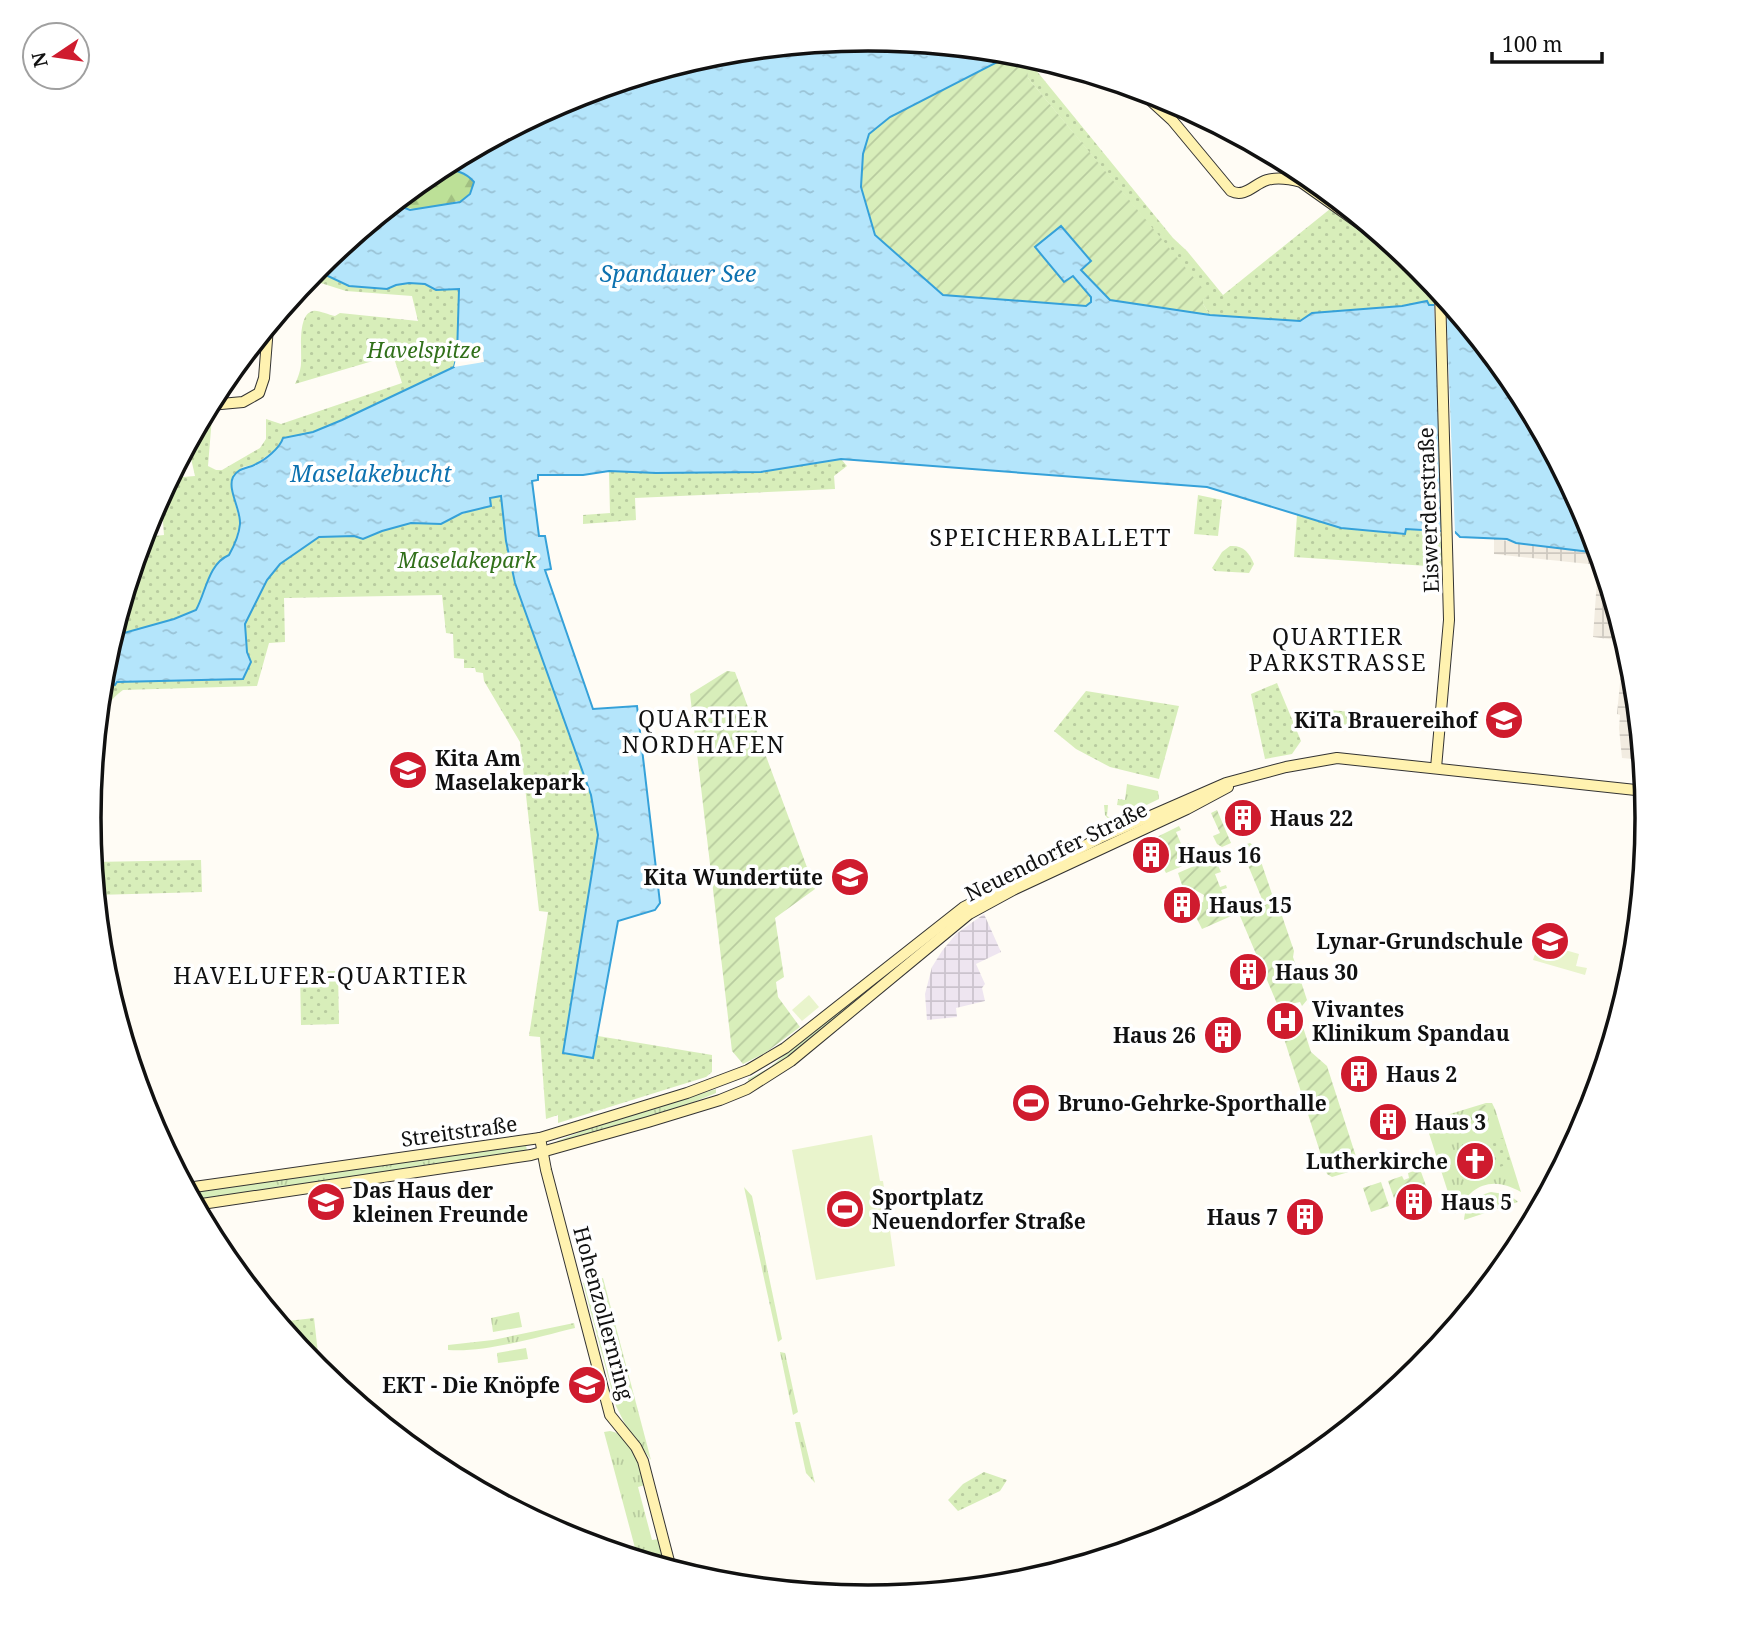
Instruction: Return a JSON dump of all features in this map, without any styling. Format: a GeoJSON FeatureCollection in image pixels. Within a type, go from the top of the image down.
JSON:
{"type":"FeatureCollection","features":[{"type":"Feature","properties":{"kind":"main road"},"geometry":{"type":"LineString","coordinates":[[1158,108],[1236,194],[1246,192],[1269,179],[1296,181]]}},
{"type":"Feature","properties":{"kind":"main road","name":"Eiswerderstraße"},"geometry":{"type":"LineString","coordinates":[[1436,768],[1449,620],[1441,308]]}},
{"type":"Feature","properties":{"kind":"main road"},"geometry":{"type":"LineString","coordinates":[[223,404],[243,402],[259,393],[264,377],[267,343]]}},
{"type":"Feature","properties":{"kind":"main road","name":"Neuendorfer Straße"},"geometry":{"type":"LineString","coordinates":[[733,1095],[791,1061],[969,914],[1195,800],[1217,786],[1282,768],[1338,758],[1635,790]]}},
{"type":"Feature","properties":{"kind":"main road","name":"Neuendorfer Straße"},"geometry":{"type":"LineString","coordinates":[[729,1078],[785,1048],[964,906],[1089,843],[1195,800]]}},
{"type":"Feature","properties":{"kind":"main road","name":"Streitstraße"},"geometry":{"type":"LineString","coordinates":[[196,1187],[540,1138],[594,1124],[729,1078]]}},
{"type":"Feature","properties":{"kind":"main road","name":"Streitstraße"},"geometry":{"type":"LineString","coordinates":[[205,1204],[543,1153],[733,1095]]}},
{"type":"Feature","properties":{"kind":"main road","name":"Hohenzollernring"},"geometry":{"type":"LineString","coordinates":[[540,1138],[610,1415],[636,1447],[643,1461],[668,1558]]}},
{"type":"Feature","properties":{"kind":"shaded area"},"geometry":{"type":"Polygon","coordinates":[[[1494,539],[1588,551],[1592,564],[1494,554],[1494,539]]]}},
{"type":"Feature","properties":{"kind":"shaded area"},"geometry":{"type":"Polygon","coordinates":[[[1597,578],[1615,640],[1593,637],[1597,578]]]}},
{"type":"Feature","properties":{"kind":"shaded area"},"geometry":{"type":"Polygon","coordinates":[[[1621,670],[1633,759],[1622,758],[1620,715],[1617,714],[1621,670]]]}},
{"type":"Feature","properties":{"kind":"shaded area"},"geometry":{"type":"Polygon","coordinates":[[[984,914],[1001,952],[976,964],[985,984],[982,988],[985,1001],[956,1008],[957,1017],[927,1020],[925,994],[932,967],[956,934],[984,914]]]}},
{"type":"Feature","properties":{"kind":"green space"},"geometry":{"type":"Polygon","coordinates":[[[999,62],[1025,67],[1028,78],[1209,296],[1203,300],[1203,304],[1210,315],[1110,300],[1081,270],[1091,260],[1065,281],[1073,276],[1091,297],[1091,302],[1086,306],[944,295],[875,235],[861,186],[863,154],[869,134],[890,117],[999,62]]]}},
{"type":"Feature","properties":{"kind":"green space"},"geometry":{"type":"Polygon","coordinates":[[[1024,67],[1035,69],[1223,295],[1330,209],[1376,243],[1411,275],[1434,300],[1434,306],[1426,301],[1402,306],[1312,313],[1300,321],[1210,315],[1203,304],[1203,300],[1208,296],[1028,78],[1024,67]]]}},
{"type":"Feature","properties":{"kind":"green space"},"geometry":{"type":"Polygon","coordinates":[[[457,171],[472,179],[474,185],[470,193],[460,202],[433,208],[403,207],[457,171]]]}},
{"type":"Feature","properties":{"kind":"green space","name":"Havelspitze"},"geometry":{"type":"Polygon","coordinates":[[[326,275],[349,286],[387,289],[409,283],[425,284],[436,290],[460,289],[454,367],[342,420],[313,432],[283,438],[281,445],[256,464],[243,467],[235,474],[231,487],[240,523],[234,546],[229,555],[212,571],[196,610],[124,633],[155,536],[164,535],[163,518],[181,477],[195,476],[191,458],[212,422],[208,466],[222,470],[260,448],[266,439],[266,419],[281,424],[402,383],[393,355],[295,384],[301,365],[302,326],[308,314],[313,311],[335,316],[340,313],[418,321],[412,296],[346,291],[319,283],[326,275]]]}},
{"type":"Feature","properties":{"kind":"green space"},"geometry":{"type":"Polygon","coordinates":[[[841,459],[847,466],[834,476],[835,489],[635,498],[636,520],[583,524],[583,515],[610,513],[609,471],[761,472],[841,459]]]}},
{"type":"Feature","properties":{"kind":"green space"},"geometry":{"type":"Polygon","coordinates":[[[1198,495],[1222,500],[1218,536],[1194,534],[1198,495]]]}},
{"type":"Feature","properties":{"kind":"green space","name":"Maselakepark"},"geometry":{"type":"Polygon","coordinates":[[[501,496],[506,541],[515,583],[591,795],[598,835],[563,1053],[593,1058],[598,1036],[712,1055],[712,1072],[706,1077],[558,1123],[558,1115],[546,1119],[540,1037],[529,1036],[548,912],[539,911],[520,742],[484,681],[483,673],[476,672],[475,668],[464,668],[464,659],[454,658],[453,634],[446,633],[442,595],[284,598],[285,642],[269,643],[257,686],[123,690],[111,702],[114,681],[251,662],[247,652],[245,624],[267,580],[280,564],[319,537],[354,536],[363,539],[411,523],[442,523],[472,510],[491,506],[490,498],[501,496]]]}},
{"type":"Feature","properties":{"kind":"green space"},"geometry":{"type":"Polygon","coordinates":[[[1297,515],[1341,528],[1405,534],[1406,529],[1442,533],[1442,567],[1294,557],[1297,515]]]}},
{"type":"Feature","properties":{"kind":"green space"},"geometry":{"type":"Polygon","coordinates":[[[1230,546],[1242,548],[1250,556],[1254,564],[1249,573],[1215,571],[1212,568],[1222,552],[1230,546]]]}},
{"type":"Feature","properties":{"kind":"green space"},"geometry":{"type":"Polygon","coordinates":[[[727,671],[735,672],[815,889],[775,918],[784,977],[776,982],[778,997],[800,1027],[765,1053],[743,1064],[732,1051],[690,694],[727,671]]]}},
{"type":"Feature","properties":{"kind":"green space"},"geometry":{"type":"Polygon","coordinates":[[[1277,683],[1301,741],[1292,754],[1265,759],[1251,694],[1277,683]]]}},
{"type":"Feature","properties":{"kind":"green space"},"geometry":{"type":"Polygon","coordinates":[[[1086,691],[1179,706],[1159,779],[1110,767],[1076,749],[1054,731],[1086,691]]]}},
{"type":"Feature","properties":{"kind":"green space"},"geometry":{"type":"Polygon","coordinates":[[[1321,709],[1350,712],[1349,728],[1319,726],[1321,709]]]}},
{"type":"Feature","properties":{"kind":"green space"},"geometry":{"type":"Polygon","coordinates":[[[1127,784],[1158,791],[1159,799],[1111,822],[1105,815],[1104,805],[1108,805],[1107,816],[1112,819],[1124,813],[1124,806],[1117,805],[1118,799],[1125,800],[1127,784]]]}},
{"type":"Feature","properties":{"kind":"green space"},"geometry":{"type":"Polygon","coordinates":[[[1217,810],[1231,843],[1222,847],[1213,836],[1220,833],[1211,813],[1217,810]]]}},
{"type":"Feature","properties":{"kind":"green space"},"geometry":{"type":"Polygon","coordinates":[[[1179,826],[1181,830],[1176,832],[1182,846],[1189,843],[1194,861],[1166,873],[1163,867],[1167,864],[1155,838],[1179,826]]]}},
{"type":"Feature","properties":{"kind":"green space"},"geometry":{"type":"Polygon","coordinates":[[[1250,843],[1256,847],[1273,897],[1260,904],[1258,901],[1262,899],[1240,846],[1250,843]]]}},
{"type":"Feature","properties":{"kind":"green space"},"geometry":{"type":"Polygon","coordinates":[[[1210,859],[1216,861],[1221,872],[1215,874],[1220,887],[1226,885],[1227,888],[1221,890],[1226,902],[1232,899],[1238,913],[1202,929],[1191,907],[1203,902],[1204,895],[1195,890],[1185,894],[1178,873],[1210,859]]]}},
{"type":"Feature","properties":{"kind":"green space"},"geometry":{"type":"Polygon","coordinates":[[[201,860],[202,892],[106,895],[103,862],[201,860]]]}},
{"type":"Feature","properties":{"kind":"green space"},"geometry":{"type":"Polygon","coordinates":[[[1274,901],[1278,904],[1294,951],[1293,957],[1307,1000],[1302,1006],[1300,1002],[1290,1004],[1291,1010],[1285,1012],[1278,1006],[1240,916],[1274,901]]]}},
{"type":"Feature","properties":{"kind":"green space"},"geometry":{"type":"Polygon","coordinates":[[[1551,946],[1579,954],[1576,966],[1587,968],[1585,975],[1533,960],[1535,954],[1548,957],[1551,946]]]}},
{"type":"Feature","properties":{"kind":"green space"},"geometry":{"type":"Polygon","coordinates":[[[338,971],[339,1024],[301,1025],[300,972],[338,971]]]}},
{"type":"Feature","properties":{"kind":"green space"},"geometry":{"type":"Polygon","coordinates":[[[874,981],[877,984],[791,1055],[749,1083],[748,1079],[769,1068],[874,981]]]}},
{"type":"Feature","properties":{"kind":"green space"},"geometry":{"type":"Polygon","coordinates":[[[809,995],[819,1007],[802,1021],[792,1010],[809,995]]]}},
{"type":"Feature","properties":{"kind":"green space"},"geometry":{"type":"Polygon","coordinates":[[[1297,1021],[1302,1024],[1311,1052],[1327,1066],[1359,1166],[1355,1170],[1332,1177],[1327,1174],[1281,1029],[1282,1026],[1297,1021]]]}},
{"type":"Feature","properties":{"kind":"green space"},"geometry":{"type":"Polygon","coordinates":[[[716,1089],[716,1093],[667,1113],[558,1146],[557,1141],[596,1126],[716,1089]]]}},
{"type":"Feature","properties":{"kind":"green space"},"geometry":{"type":"Polygon","coordinates":[[[1492,1103],[1495,1109],[1521,1192],[1500,1184],[1483,1186],[1468,1196],[1455,1214],[1426,1124],[1427,1121],[1492,1103]]]}},
{"type":"Feature","properties":{"kind":"green space"},"geometry":{"type":"Polygon","coordinates":[[[1485,1105],[1490,1108],[1488,1128],[1482,1131],[1474,1126],[1462,1125],[1467,1111],[1485,1105]]]}},
{"type":"Feature","properties":{"kind":"green space","name":"Sportplatz Neuendorfer Straße"},"geometry":{"type":"Polygon","coordinates":[[[872,1135],[880,1181],[883,1181],[895,1266],[816,1280],[792,1150],[872,1135]]]}},
{"type":"Feature","properties":{"kind":"green space"},"geometry":{"type":"Polygon","coordinates":[[[1503,1138],[1511,1163],[1497,1168],[1489,1142],[1503,1138]]]}},
{"type":"Feature","properties":{"kind":"green space"},"geometry":{"type":"Polygon","coordinates":[[[526,1145],[527,1151],[478,1161],[202,1199],[198,1192],[526,1145]]]}},
{"type":"Feature","properties":{"kind":"green space"},"geometry":{"type":"Polygon","coordinates":[[[1420,1169],[1429,1194],[1423,1196],[1421,1191],[1413,1194],[1414,1198],[1396,1204],[1388,1181],[1402,1176],[1404,1180],[1409,1178],[1408,1173],[1420,1169]]]}},
{"type":"Feature","properties":{"kind":"green space"},"geometry":{"type":"Polygon","coordinates":[[[1381,1182],[1389,1206],[1371,1212],[1363,1188],[1381,1182]]]}},
{"type":"Feature","properties":{"kind":"green space"},"geometry":{"type":"Polygon","coordinates":[[[744,1187],[752,1196],[782,1339],[778,1342],[744,1187]]]}},
{"type":"Feature","properties":{"kind":"green space"},"geometry":{"type":"Polygon","coordinates":[[[1491,1192],[1510,1195],[1518,1202],[1464,1220],[1472,1201],[1491,1192]]]}},
{"type":"Feature","properties":{"kind":"green space"},"geometry":{"type":"Polygon","coordinates":[[[603,1278],[651,1460],[626,1426],[616,1406],[583,1283],[603,1278]]]}},
{"type":"Feature","properties":{"kind":"green space"},"geometry":{"type":"Polygon","coordinates":[[[519,1312],[522,1327],[493,1332],[491,1318],[519,1312]]]}},
{"type":"Feature","properties":{"kind":"green space"},"geometry":{"type":"Polygon","coordinates":[[[314,1318],[318,1352],[292,1324],[289,1321],[314,1318]]]}},
{"type":"Feature","properties":{"kind":"green space"},"geometry":{"type":"Polygon","coordinates":[[[574,1323],[575,1328],[512,1344],[448,1350],[448,1345],[493,1340],[574,1323]]]}},
{"type":"Feature","properties":{"kind":"green space"},"geometry":{"type":"Polygon","coordinates":[[[526,1348],[528,1359],[498,1363],[497,1353],[526,1348]]]}},
{"type":"Feature","properties":{"kind":"green space"},"geometry":{"type":"Polygon","coordinates":[[[780,1352],[785,1353],[798,1412],[793,1415],[780,1352]]]}},
{"type":"Feature","properties":{"kind":"green space"},"geometry":{"type":"Polygon","coordinates":[[[795,1422],[800,1422],[815,1483],[806,1473],[795,1422]]]}},
{"type":"Feature","properties":{"kind":"green space"},"geometry":{"type":"Polygon","coordinates":[[[604,1432],[618,1433],[630,1444],[645,1485],[638,1487],[652,1540],[659,1539],[664,1557],[635,1549],[604,1432]]]}},
{"type":"Feature","properties":{"kind":"green space"},"geometry":{"type":"Polygon","coordinates":[[[984,1472],[1007,1480],[1000,1491],[958,1511],[948,1500],[963,1484],[984,1472]]]}},
{"type":"Feature","properties":{"kind":"water","name":"Spandauer See"},"geometry":{"type":"Polygon","coordinates":[[[868,51],[919,52],[998,62],[890,117],[869,134],[863,154],[861,187],[875,235],[943,295],[1086,306],[1091,302],[1091,297],[1073,276],[1064,282],[1035,247],[1061,226],[1091,261],[1081,270],[1110,300],[1210,315],[1300,321],[1312,313],[1402,306],[1427,301],[1429,305],[1439,305],[1477,351],[1533,434],[1557,479],[1588,552],[1516,543],[1507,539],[1460,537],[1455,532],[1406,529],[1405,534],[1341,528],[1207,487],[841,459],[761,472],[609,471],[583,475],[538,475],[538,480],[532,481],[539,536],[545,536],[551,569],[545,570],[593,709],[637,706],[660,903],[655,910],[618,921],[593,1058],[563,1053],[598,835],[591,795],[515,583],[506,541],[501,496],[490,498],[491,506],[462,513],[441,524],[411,523],[363,539],[354,536],[319,537],[280,564],[267,580],[245,624],[247,652],[251,662],[243,679],[113,684],[124,633],[196,610],[216,565],[229,555],[240,524],[232,482],[238,471],[268,457],[283,438],[313,432],[342,420],[454,367],[457,355],[459,289],[436,290],[425,284],[409,283],[387,289],[349,286],[326,275],[403,207],[410,210],[460,202],[470,194],[474,182],[467,175],[458,172],[529,130],[575,109],[622,91],[719,65],[818,52],[868,51]]]}},
{"type":"Feature","properties":{"kind":"pier"},"geometry":{"type":"Polygon","coordinates":[[[1434,304],[1437,304],[1446,314],[1455,534],[1443,534],[1434,304]]]}},
{"type":"Feature","properties":{"kind":"pier"},"geometry":{"type":"Polygon","coordinates":[[[482,350],[484,362],[454,367],[457,355],[482,350]]]}},
{"type":"Feature","properties":{"kind":"place","name":"KiTa Brauereihof"},"geometry":{"type":"Point","coordinates":[1504,720]}},
{"type":"Feature","properties":{"kind":"place","name":"Kita Am Maselakepark"},"geometry":{"type":"Point","coordinates":[408,770]}},
{"type":"Feature","properties":{"kind":"place","name":"Haus 22"},"geometry":{"type":"Point","coordinates":[1243,818]}},
{"type":"Feature","properties":{"kind":"place","name":"Haus 16"},"geometry":{"type":"Point","coordinates":[1151,855]}},
{"type":"Feature","properties":{"kind":"place","name":"Kita Wundertüte"},"geometry":{"type":"Point","coordinates":[850,877]}},
{"type":"Feature","properties":{"kind":"place","name":"Haus 15"},"geometry":{"type":"Point","coordinates":[1182,905]}},
{"type":"Feature","properties":{"kind":"place","name":"Lynar-Grundschule"},"geometry":{"type":"Point","coordinates":[1550,941]}},
{"type":"Feature","properties":{"kind":"place","name":"Haus 30"},"geometry":{"type":"Point","coordinates":[1248,972]}},
{"type":"Feature","properties":{"kind":"place","name":"Vivantes Klinikum Spandau"},"geometry":{"type":"Point","coordinates":[1285,1021]}},
{"type":"Feature","properties":{"kind":"place","name":"Haus 26"},"geometry":{"type":"Point","coordinates":[1223,1035]}},
{"type":"Feature","properties":{"kind":"place","name":"Haus 2"},"geometry":{"type":"Point","coordinates":[1359,1074]}},
{"type":"Feature","properties":{"kind":"place","name":"Bruno-Gehrke-Sporthalle"},"geometry":{"type":"Point","coordinates":[1031,1103]}},
{"type":"Feature","properties":{"kind":"place","name":"Haus 3"},"geometry":{"type":"Point","coordinates":[1388,1122]}},
{"type":"Feature","properties":{"kind":"place","name":"Lutherkirche"},"geometry":{"type":"Point","coordinates":[1475,1161]}},
{"type":"Feature","properties":{"kind":"place","name":"Das Haus der kleinen Freunde"},"geometry":{"type":"Point","coordinates":[326,1202]}},
{"type":"Feature","properties":{"kind":"place","name":"Haus 5"},"geometry":{"type":"Point","coordinates":[1414,1202]}},
{"type":"Feature","properties":{"kind":"place","name":"Sportplatz Neuendorfer Straße"},"geometry":{"type":"Point","coordinates":[845,1209]}},
{"type":"Feature","properties":{"kind":"place","name":"Haus 7"},"geometry":{"type":"Point","coordinates":[1305,1217]}},
{"type":"Feature","properties":{"kind":"place","name":"EKT - Die Knöpfe"},"geometry":{"type":"Point","coordinates":[587,1385]}},
{"type":"Feature","properties":{"kind":"district","name":"SPEICHERBALLETT"},"geometry":{"type":"Point","coordinates":[1051,537]}},
{"type":"Feature","properties":{"kind":"district","name":"QUARTIER PARKSTRASSE"},"geometry":{"type":"Point","coordinates":[1338,649]}},
{"type":"Feature","properties":{"kind":"district","name":"QUARTIER NORDHAFEN"},"geometry":{"type":"Point","coordinates":[704,731]}},
{"type":"Feature","properties":{"kind":"district","name":"HAVELUFER-QUARTIER"},"geometry":{"type":"Point","coordinates":[321,975]}},
{"type":"Feature","properties":{"kind":"water label","name":"Maselakebucht"},"geometry":{"type":"Point","coordinates":[371,473]}}]}
